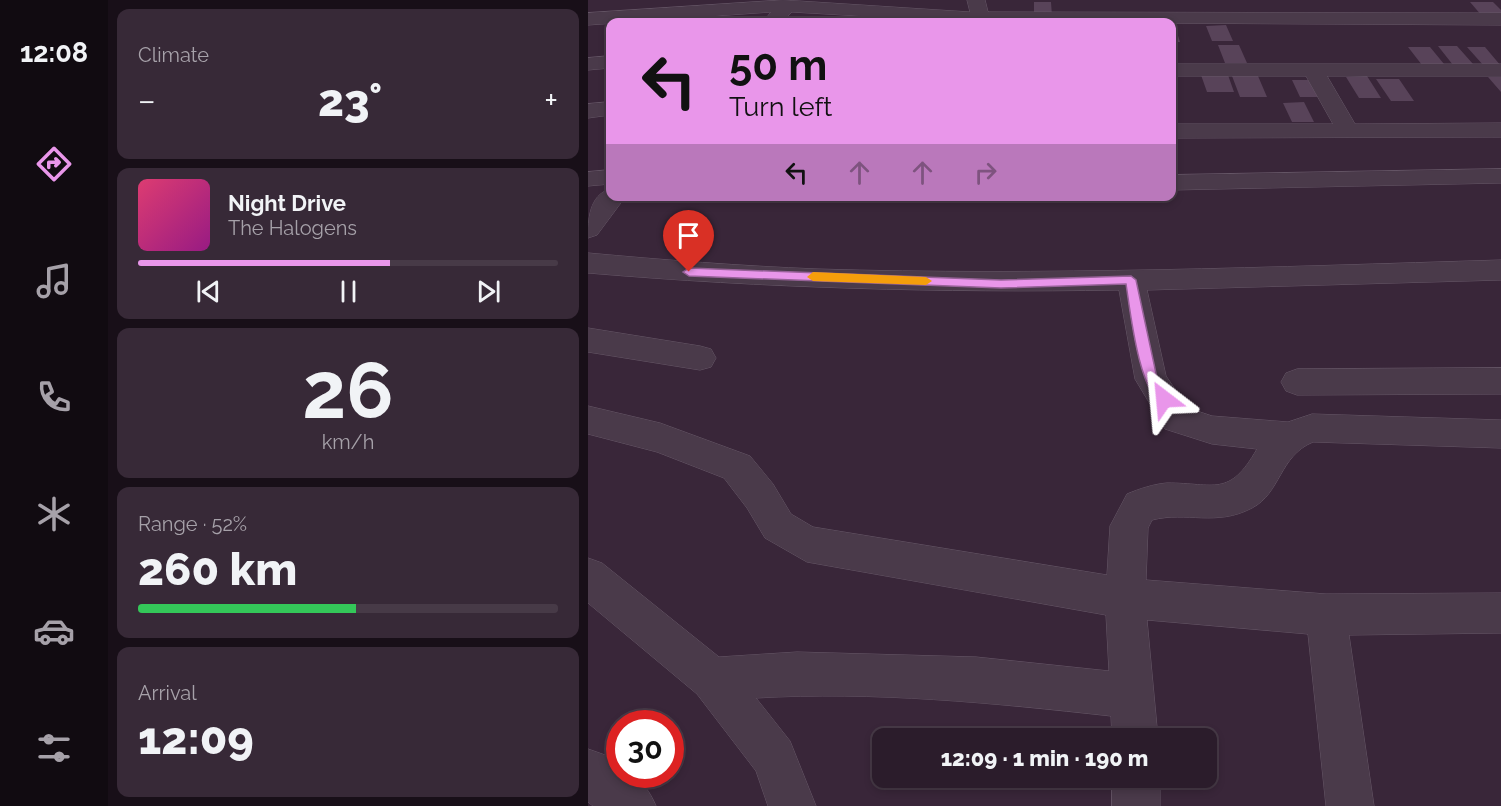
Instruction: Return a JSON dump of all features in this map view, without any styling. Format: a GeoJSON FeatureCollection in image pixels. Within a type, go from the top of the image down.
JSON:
{"type":"FeatureCollection","features":[{"type":"Feature","properties":{"kind":"street"},"geometry":{"type":"LineString","coordinates":[[628,0],[639,16]]}},
{"type":"Feature","properties":{"kind":"street"},"geometry":{"type":"LineString","coordinates":[[776,18],[790,3]]}},
{"type":"Feature","properties":{"kind":"street"},"geometry":{"type":"LineString","coordinates":[[588,19],[790,3],[901,18]]}},
{"type":"Feature","properties":{"kind":"street"},"geometry":{"type":"LineString","coordinates":[[915,18],[978,9],[1008,18]]}},
{"type":"Feature","properties":{"kind":"street"},"geometry":{"type":"LineString","coordinates":[[1176,20],[1501,19]]}},
{"type":"Feature","properties":{"kind":"street"},"geometry":{"type":"LineString","coordinates":[[588,64],[606,62]]}},
{"type":"Feature","properties":{"kind":"street"},"geometry":{"type":"LineString","coordinates":[[1176,70],[1501,70]]}},
{"type":"Feature","properties":{"kind":"street"},"geometry":{"type":"LineString","coordinates":[[1313,70],[1348,131]]}},
{"type":"Feature","properties":{"kind":"street"},"geometry":{"type":"LineString","coordinates":[[588,111],[606,109]]}},
{"type":"Feature","properties":{"kind":"street"},"geometry":{"type":"LineString","coordinates":[[1176,131],[1501,130]]}},
{"type":"Feature","properties":{"kind":"street"},"geometry":{"type":"LineString","coordinates":[[1176,183],[1501,176]]}},
{"type":"Feature","properties":{"kind":"street"},"geometry":{"type":"LineString","coordinates":[[588,179],[606,177]]}},
{"type":"Feature","properties":{"kind":"street"},"geometry":{"type":"LineString","coordinates":[[588,229],[610,201]]}},
{"type":"Feature","properties":{"kind":"street"},"geometry":{"type":"LineString","coordinates":[[588,263],[665,271],[1001,284],[1501,270]]}},
{"type":"Feature","properties":{"kind":"street"},"geometry":{"type":"LineString","coordinates":[[1131,280],[1151,379],[1177,418],[1212,430],[1288,437]]}},
{"type":"Feature","properties":{"kind":"street"},"geometry":{"type":"LineString","coordinates":[[588,340],[700,358]]}},
{"type":"Feature","properties":{"kind":"street"},"geometry":{"type":"LineString","coordinates":[[1297,382],[1501,381]]}},
{"type":"Feature","properties":{"kind":"street"},"geometry":{"type":"LineString","coordinates":[[588,420],[660,438],[737,467],[760,496],[778,526],[807,544],[1125,598],[1326,615],[1501,613]]}},
{"type":"Feature","properties":{"kind":"street"},"geometry":{"type":"LineString","coordinates":[[1134,728],[1125,598],[1129,526],[1140,506],[1165,500],[1216,502],[1241,496],[1260,477],[1274,451],[1288,437],[1312,428],[1501,434]]}},
{"type":"Feature","properties":{"kind":"street"},"geometry":{"type":"LineString","coordinates":[[588,577],[712,679],[774,757],[792,806]]}},
{"type":"Feature","properties":{"kind":"street"},"geometry":{"type":"LineString","coordinates":[[1326,615],[1350,806]]}},
{"type":"Feature","properties":{"kind":"street"},"geometry":{"type":"LineString","coordinates":[[712,679],[797,674],[976,679],[1132,696]]}},
{"type":"Feature","properties":{"kind":"street"},"geometry":{"type":"LineString","coordinates":[[588,772],[632,806]]}},
{"type":"Feature","properties":{"kind":"street"},"geometry":{"type":"LineString","coordinates":[[1136,788],[1137,806]]}},
{"type":"Feature","properties":{"kind":"building"},"geometry":{"type":"Polygon","coordinates":[[[1034,2],[1051,2],[1052,16],[1034,16],[1034,2]]]}},
{"type":"Feature","properties":{"kind":"building"},"geometry":{"type":"Polygon","coordinates":[[[1470,2],[1493,2],[1501,10],[1501,16],[1482,16],[1470,2]]]}},
{"type":"Feature","properties":{"kind":"building"},"geometry":{"type":"Polygon","coordinates":[[[1226,25],[1233,41],[1212,41],[1206,26],[1226,25]]]}},
{"type":"Feature","properties":{"kind":"building"},"geometry":{"type":"Polygon","coordinates":[[[1176,29],[1180,42],[1176,42],[1176,29]]]}},
{"type":"Feature","properties":{"kind":"building"},"geometry":{"type":"Polygon","coordinates":[[[1218,45],[1239,45],[1247,63],[1225,63],[1218,45]]]}},
{"type":"Feature","properties":{"kind":"building"},"geometry":{"type":"Polygon","coordinates":[[[1438,46],[1457,46],[1473,64],[1453,65],[1438,46]]]}},
{"type":"Feature","properties":{"kind":"building"},"geometry":{"type":"Polygon","coordinates":[[[1408,47],[1430,47],[1444,64],[1422,65],[1408,47]]]}},
{"type":"Feature","properties":{"kind":"building"},"geometry":{"type":"Polygon","coordinates":[[[1467,47],[1485,47],[1501,66],[1484,66],[1467,47]]]}},
{"type":"Feature","properties":{"kind":"building"},"geometry":{"type":"Polygon","coordinates":[[[1201,75],[1228,75],[1234,92],[1207,92],[1201,75]]]}},
{"type":"Feature","properties":{"kind":"building"},"geometry":{"type":"Polygon","coordinates":[[[1232,76],[1258,76],[1267,97],[1240,97],[1232,76]]]}},
{"type":"Feature","properties":{"kind":"building"},"geometry":{"type":"Polygon","coordinates":[[[1367,76],[1381,98],[1359,98],[1346,77],[1367,76]]]}},
{"type":"Feature","properties":{"kind":"building"},"geometry":{"type":"Polygon","coordinates":[[[1488,77],[1501,77],[1501,92],[1488,77]]]}},
{"type":"Feature","properties":{"kind":"building"},"geometry":{"type":"Polygon","coordinates":[[[1376,79],[1399,79],[1414,101],[1391,101],[1376,79]]]}},
{"type":"Feature","properties":{"kind":"building"},"geometry":{"type":"Polygon","coordinates":[[[1292,80],[1315,80],[1324,97],[1300,97],[1292,80]]]}},
{"type":"Feature","properties":{"kind":"building"},"geometry":{"type":"Polygon","coordinates":[[[1304,102],[1314,122],[1292,122],[1283,103],[1304,102]]]}},
{"type":"Feature","properties":{"kind":"slow traffic"},"geometry":{"type":"LineString","coordinates":[[813,277],[926,281]]}},
{"type":"Feature","properties":{"kind":"route"},"geometry":{"type":"LineString","coordinates":[[689,272],[1001,284],[1131,280],[1151,379],[1164,399]]}}]}
